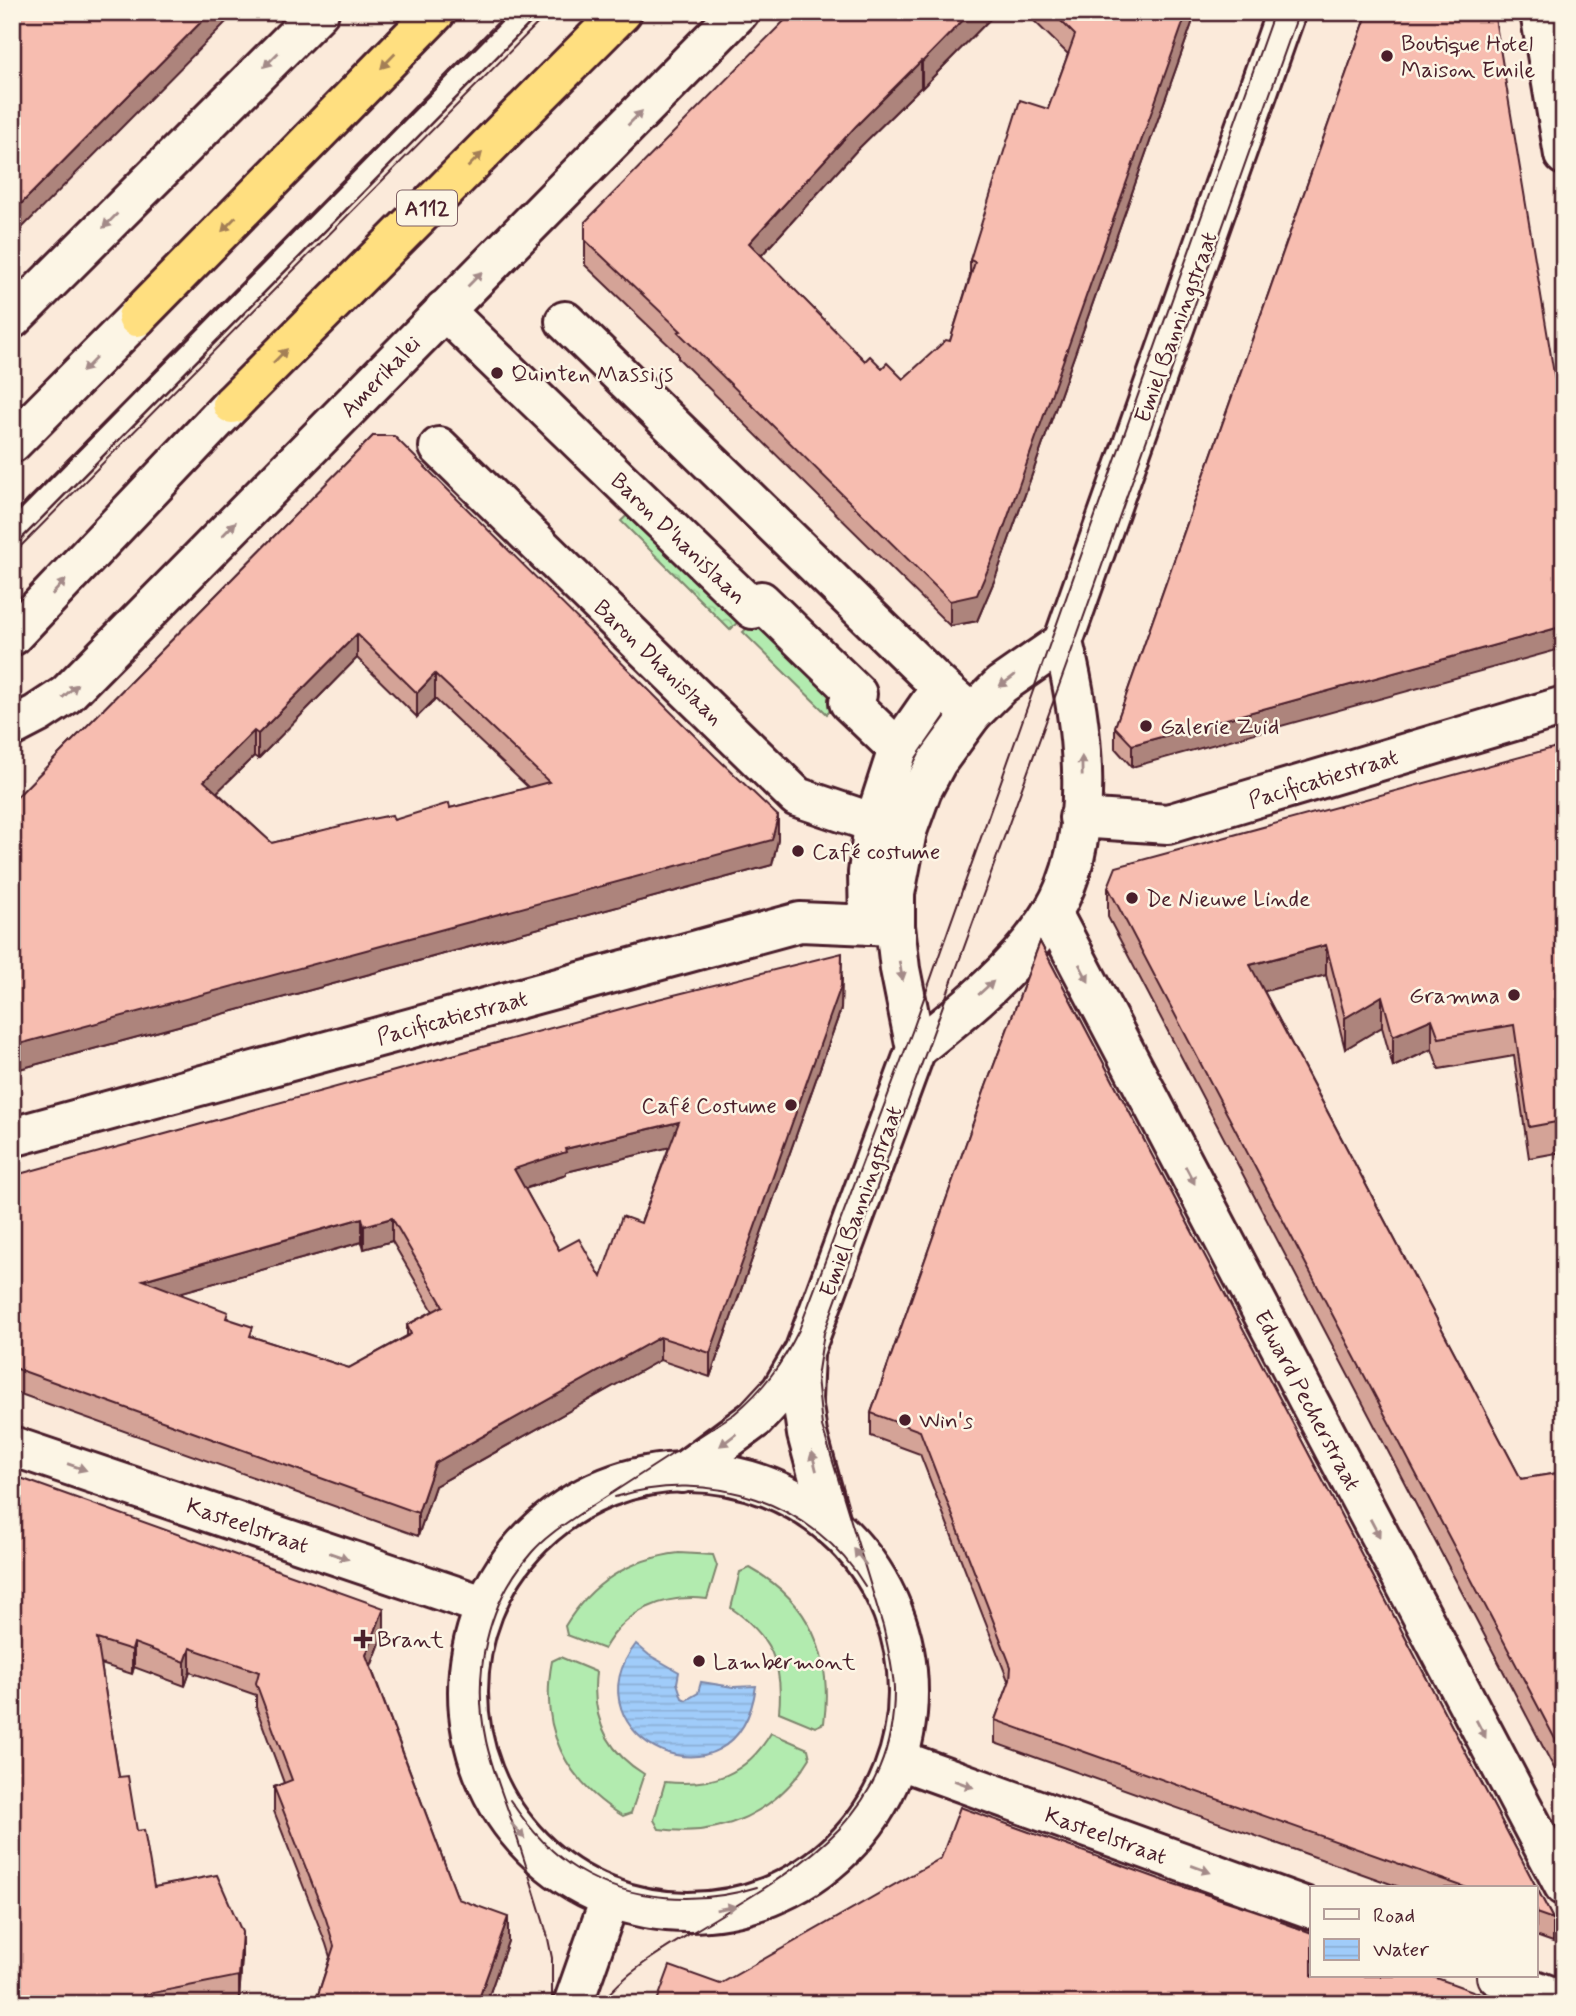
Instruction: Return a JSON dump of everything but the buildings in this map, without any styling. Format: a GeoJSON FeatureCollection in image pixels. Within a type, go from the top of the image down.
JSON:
{"type":"FeatureCollection","features":[{"type":"Feature","properties":{"kind":"highway"},"geometry":{"type":"LineString","coordinates":[[137,317],[436,12]]}},
{"type":"Feature","properties":{"kind":"highway","name":"A112"},"geometry":{"type":"LineString","coordinates":[[232,404],[622,12]]}},
{"type":"Feature","properties":{"kind":"street"},"geometry":{"type":"LineString","coordinates":[[12,319],[319,12]]}},
{"type":"Feature","properties":{"kind":"street","name":"Amerikalei"},"geometry":{"type":"LineString","coordinates":[[12,727],[66,695],[739,12]]}},
{"type":"Feature","properties":{"kind":"street","name":"Emiel Banningstraat"},"geometry":{"type":"LineString","coordinates":[[682,1473],[755,1419],[781,1391],[804,1352],[916,1049],[1003,972],[1031,942],[1062,894],[1073,859],[1082,773],[1080,721],[1063,642],[1286,12]]}},
{"type":"Feature","properties":{"kind":"street"},"geometry":{"type":"LineString","coordinates":[[1540,12],[1564,155]]}},
{"type":"Feature","properties":{"kind":"street","name":"Baron D'hanislaan"},"geometry":{"type":"LineString","coordinates":[[444,310],[753,609],[761,601],[771,610],[857,694],[849,702],[898,749]]}},
{"type":"Feature","properties":{"kind":"street"},"geometry":{"type":"LineString","coordinates":[[12,443],[137,317]]}},
{"type":"Feature","properties":{"kind":"street"},"geometry":{"type":"LineString","coordinates":[[565,321],[941,687],[972,714]]}},
{"type":"Feature","properties":{"kind":"street"},"geometry":{"type":"LineString","coordinates":[[12,636],[232,404]]}},
{"type":"Feature","properties":{"kind":"street","name":"Baron Dhanislaan"},"geometry":{"type":"LineString","coordinates":[[439,447],[797,797],[890,827]]}},
{"type":"Feature","properties":{"kind":"street"},"geometry":{"type":"LineString","coordinates":[[890,827],[922,790],[936,762],[972,714],[1000,685],[1063,642]]}},
{"type":"Feature","properties":{"kind":"street"},"geometry":{"type":"LineString","coordinates":[[916,1049],[900,969],[882,926],[895,894],[890,827],[898,749],[941,687]]}},
{"type":"Feature","properties":{"kind":"street","name":"Pacificatiestraat"},"geometry":{"type":"LineString","coordinates":[[1079,818],[1168,824],[1564,706]]}},
{"type":"Feature","properties":{"kind":"street","name":"Edward Pecherstraat"},"geometry":{"type":"LineString","coordinates":[[1052,913],[1564,1886]]}},
{"type":"Feature","properties":{"kind":"street","name":"Pacificatiestraat"},"geometry":{"type":"LineString","coordinates":[[12,1137],[800,922],[882,926]]}},
{"type":"Feature","properties":{"kind":"street","name":"Emiel Banningstraat"},"geometry":{"type":"LineString","coordinates":[[804,1352],[802,1399],[807,1434],[832,1527]]}},
{"type":"Feature","properties":{"kind":"street","name":"Kasteelstraat"},"geometry":{"type":"LineString","coordinates":[[12,1446],[483,1605]]}},
{"type":"Feature","properties":{"kind":"street"},"geometry":{"type":"LineString","coordinates":[[682,1473],[710,1473],[776,1491],[807,1507],[832,1527],[852,1546],[876,1578],[892,1612],[904,1652],[909,1691],[900,1760],[874,1812],[849,1841],[825,1864],[792,1886],[752,1902],[711,1910],[676,1911],[640,1907],[610,1899],[565,1875],[537,1852],[507,1818],[487,1784],[472,1741],[467,1700],[470,1656],[483,1605],[503,1573],[531,1538],[567,1508],[604,1489],[651,1475],[682,1473]]}},
{"type":"Feature","properties":{"kind":"street","name":"Kasteelstraat"},"geometry":{"type":"LineString","coordinates":[[900,1760],[1310,1908]]}},
{"type":"Feature","properties":{"kind":"street"},"geometry":{"type":"LineString","coordinates":[[573,2004],[610,1899]]}},
{"type":"Feature","properties":{"kind":"street"},"geometry":{"type":"LineString","coordinates":[[1502,1978],[1564,2001]]}},
{"type":"Feature","properties":{"kind":"lane"},"geometry":{"type":"LineString","coordinates":[[12,533],[526,12]]}},
{"type":"Feature","properties":{"kind":"green space"},"geometry":{"type":"Polygon","coordinates":[[[640,503],[759,600],[730,630],[621,521],[640,503]]]}},
{"type":"Feature","properties":{"kind":"green space"},"geometry":{"type":"Polygon","coordinates":[[[758,617],[842,698],[827,714],[743,632],[758,617]]]}},
{"type":"Feature","properties":{"kind":"green space"},"geometry":{"type":"Polygon","coordinates":[[[679,1553],[713,1555],[717,1566],[707,1599],[675,1599],[647,1608],[623,1624],[604,1649],[567,1635],[565,1626],[599,1586],[628,1567],[679,1553]]]}},
{"type":"Feature","properties":{"kind":"green space"},"geometry":{"type":"Polygon","coordinates":[[[750,1568],[771,1581],[788,1597],[813,1633],[825,1675],[826,1698],[824,1723],[815,1727],[779,1712],[779,1679],[772,1652],[756,1629],[731,1608],[740,1572],[750,1568]]]}},
{"type":"Feature","properties":{"kind":"green space"},"geometry":{"type":"Polygon","coordinates":[[[560,1657],[596,1672],[596,1703],[604,1731],[620,1755],[644,1774],[631,1813],[623,1816],[603,1802],[572,1769],[561,1750],[549,1709],[552,1661],[560,1657]]]}},
{"type":"Feature","properties":{"kind":"green space"},"geometry":{"type":"Polygon","coordinates":[[[771,1733],[808,1749],[810,1758],[797,1777],[781,1793],[764,1807],[726,1825],[682,1831],[659,1829],[654,1820],[665,1782],[698,1782],[726,1775],[750,1759],[771,1733]]]}},
{"type":"Feature","properties":{"kind":"water"},"geometry":{"type":"Polygon","coordinates":[[[636,1644],[649,1655],[679,1672],[677,1683],[682,1698],[686,1700],[698,1693],[701,1682],[733,1687],[756,1686],[742,1727],[719,1749],[690,1757],[662,1750],[637,1734],[621,1709],[619,1678],[636,1644]]]}},
{"type":"Feature","properties":{"kind":"tram line"},"geometry":{"type":"LineString","coordinates":[[12,516],[508,12]]}},
{"type":"Feature","properties":{"kind":"tram line"},"geometry":{"type":"LineString","coordinates":[[12,555],[549,12]]}},
{"type":"Feature","properties":{"kind":"tram line"},"geometry":{"type":"LineString","coordinates":[[552,2004],[552,1958],[547,1934],[491,1762],[482,1716],[482,1666],[494,1617],[516,1572],[542,1541],[734,1414],[771,1376],[799,1330],[913,1029],[1274,12]]}},
{"type":"Feature","properties":{"kind":"tram line"},"geometry":{"type":"LineString","coordinates":[[600,2004],[622,1981],[647,1961],[805,1860],[834,1834],[859,1805],[878,1772],[890,1734],[893,1673],[883,1626],[822,1426],[817,1377],[824,1333],[1068,661],[1299,12]]}},
{"type":"Feature","properties":{"kind":"tram line"},"geometry":{"type":"LineString","coordinates":[[615,1497],[650,1489],[686,1486],[721,1490],[756,1499],[788,1513],[818,1532],[844,1557],[865,1586]]}},
{"type":"Feature","properties":{"kind":"tram line"},"geometry":{"type":"LineString","coordinates":[[510,1800],[532,1830],[558,1856],[578,1870],[620,1889],[689,1898],[735,1893],[757,1887]]}},
{"type":"Feature","properties":{"kind":"place","name":"Boutique Hotel Maison Emile"},"geometry":{"type":"Point","coordinates":[1387,56]}},
{"type":"Feature","properties":{"kind":"place","name":"Quinten Massijs"},"geometry":{"type":"Point","coordinates":[497,373]}},
{"type":"Feature","properties":{"kind":"place","name":"Galerie Zuid"},"geometry":{"type":"Point","coordinates":[1146,726]}},
{"type":"Feature","properties":{"kind":"place","name":"Café costume"},"geometry":{"type":"Point","coordinates":[798,851]}},
{"type":"Feature","properties":{"kind":"place","name":"De Nieuwe Linde"},"geometry":{"type":"Point","coordinates":[1132,898]}},
{"type":"Feature","properties":{"kind":"place","name":"Gramma"},"geometry":{"type":"Point","coordinates":[1514,995]}},
{"type":"Feature","properties":{"kind":"place","name":"Café Costume"},"geometry":{"type":"Point","coordinates":[791,1105]}},
{"type":"Feature","properties":{"kind":"place","name":"Win's"},"geometry":{"type":"Point","coordinates":[905,1420]}},
{"type":"Feature","properties":{"kind":"place","name":"Brant"},"geometry":{"type":"Point","coordinates":[363,1639]}},
{"type":"Feature","properties":{"kind":"place","name":"Lambermont"},"geometry":{"type":"Point","coordinates":[699,1661]}}]}
